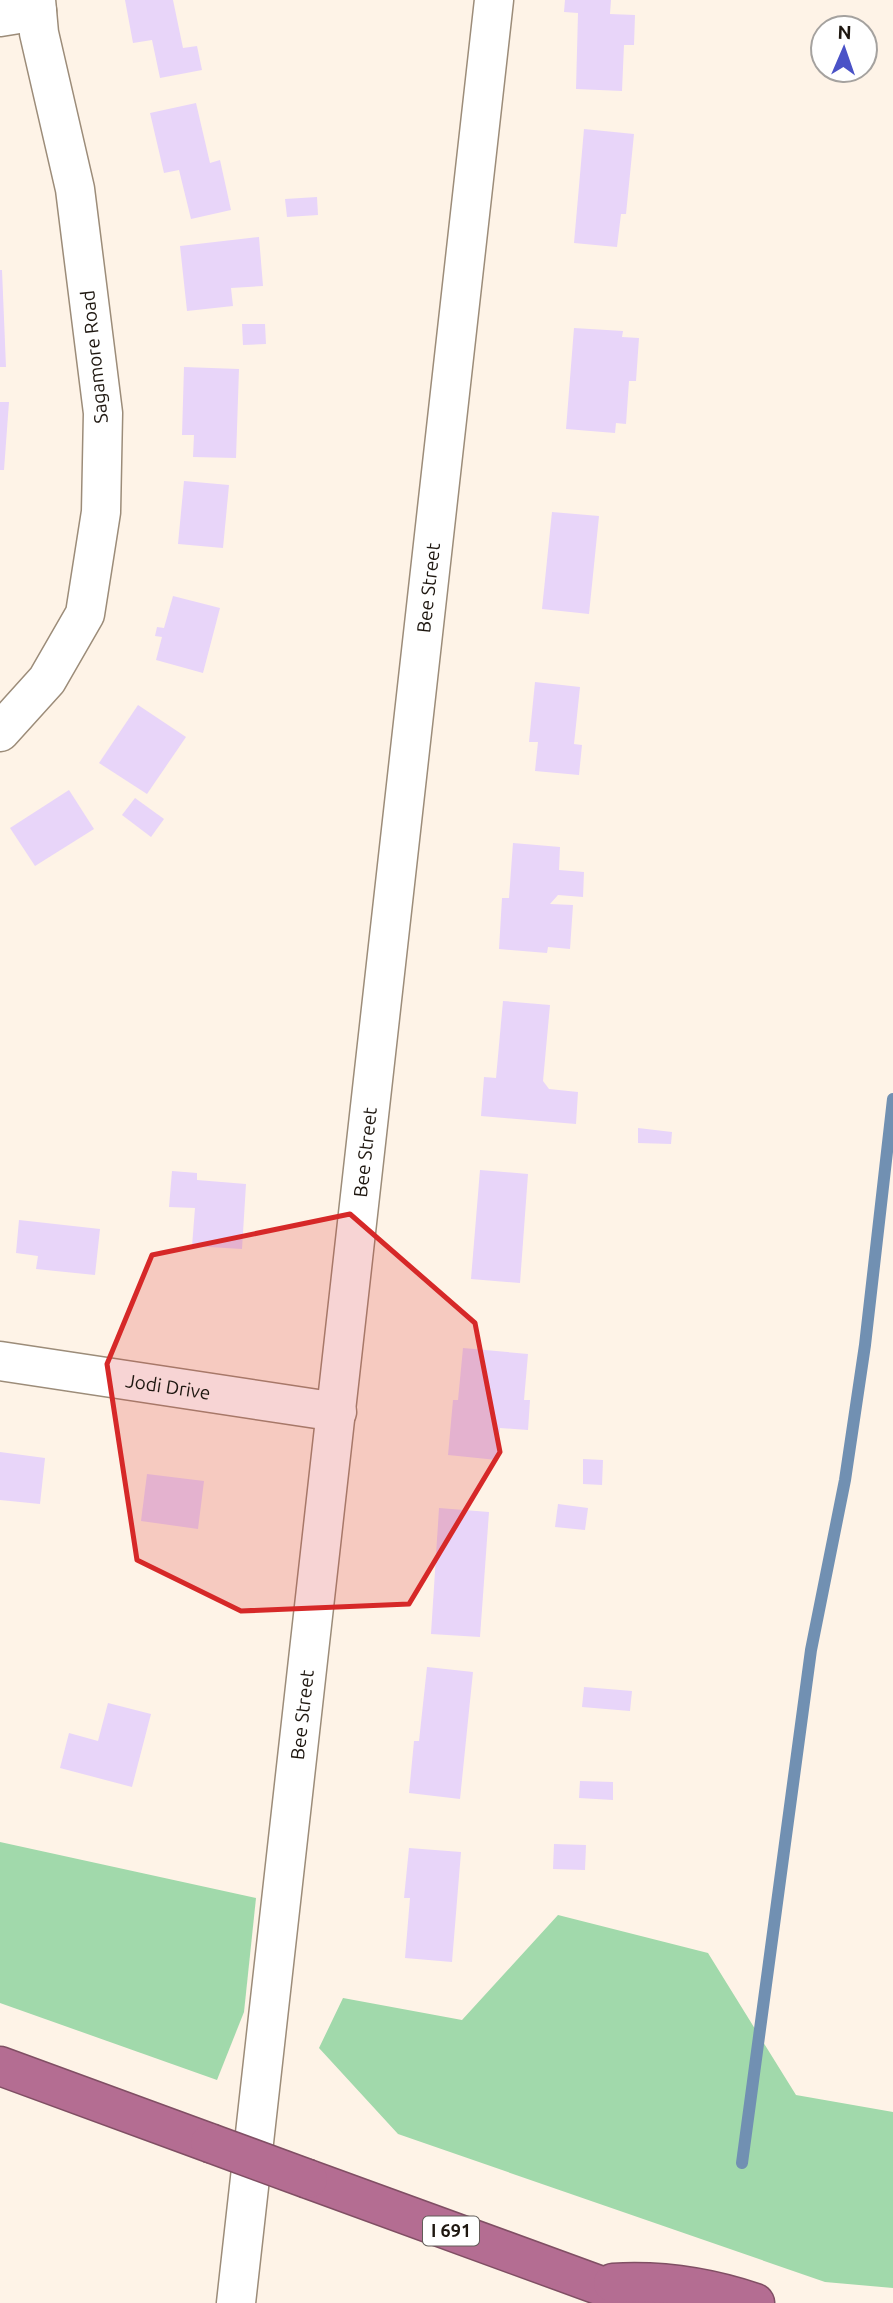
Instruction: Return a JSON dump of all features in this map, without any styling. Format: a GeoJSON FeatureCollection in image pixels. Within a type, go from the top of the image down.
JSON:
{"type":"FeatureCollection","features":[{"type":"Feature","properties":{"kind":"highway","name":"I 691"},"geometry":{"type":"LineString","coordinates":[[0,2066],[648,2303]]}},
{"type":"Feature","properties":{"kind":"highway"},"geometry":{"type":"LineString","coordinates":[[594,2284],[677,2284],[720,2292],[755,2303]]}},
{"type":"Feature","properties":{"kind":"street","name":"Bee Street"},"geometry":{"type":"LineString","coordinates":[[236,2303],[494,0]]}},
{"type":"Feature","properties":{"kind":"street"},"geometry":{"type":"LineString","coordinates":[[0,17],[37,6]]}},
{"type":"Feature","properties":{"kind":"street","name":"Sagamore Road"},"geometry":{"type":"LineString","coordinates":[[0,732],[47,680],[85,614],[101,512],[103,413],[75,189],[39,33],[37,6]]}},
{"type":"Feature","properties":{"kind":"street","name":"Jodi Drive"},"geometry":{"type":"LineString","coordinates":[[0,1361],[337,1412]]}},
{"type":"Feature","properties":{"kind":"highlighted area"},"geometry":{"type":"Polygon","coordinates":[[[350,1214],[475,1323],[500,1452],[409,1604],[241,1611],[137,1560],[107,1364],[152,1255],[350,1214]]]}},
{"type":"Feature","properties":{"kind":"green space"},"geometry":{"type":"Polygon","coordinates":[[[0,1842],[256,1898],[244,2012],[217,2080],[0,2003],[0,1842]]]}},
{"type":"Feature","properties":{"kind":"green space"},"geometry":{"type":"Polygon","coordinates":[[[558,1915],[708,1953],[796,2095],[893,2112],[893,2288],[825,2282],[398,2134],[319,2048],[343,1998],[462,2020],[558,1915]]]}},
{"type":"Feature","properties":{"kind":"building"},"geometry":{"type":"Polygon","coordinates":[[[125,0],[173,0],[183,48],[197,46],[202,70],[160,78],[152,40],[133,43],[125,0]]]}},
{"type":"Feature","properties":{"kind":"building"},"geometry":{"type":"Polygon","coordinates":[[[565,0],[611,0],[610,14],[635,15],[634,45],[624,45],[622,91],[576,89],[578,13],[564,12],[565,0]]]}},
{"type":"Feature","properties":{"kind":"building"},"geometry":{"type":"Polygon","coordinates":[[[196,103],[210,163],[220,160],[231,210],[191,219],[179,170],[164,173],[150,113],[196,103]]]}},
{"type":"Feature","properties":{"kind":"building"},"geometry":{"type":"Polygon","coordinates":[[[584,129],[634,134],[626,214],[621,214],[617,247],[574,243],[584,129]]]}},
{"type":"Feature","properties":{"kind":"building"},"geometry":{"type":"Polygon","coordinates":[[[317,197],[318,215],[287,217],[285,199],[317,197]]]}},
{"type":"Feature","properties":{"kind":"building"},"geometry":{"type":"Polygon","coordinates":[[[259,237],[263,286],[231,288],[233,306],[187,311],[180,246],[259,237]]]}},
{"type":"Feature","properties":{"kind":"building"},"geometry":{"type":"Polygon","coordinates":[[[2,270],[6,367],[0,367],[2,270]]]}},
{"type":"Feature","properties":{"kind":"building"},"geometry":{"type":"Polygon","coordinates":[[[242,324],[265,324],[266,344],[243,345],[242,324]]]}},
{"type":"Feature","properties":{"kind":"building"},"geometry":{"type":"Polygon","coordinates":[[[574,328],[623,331],[622,337],[639,338],[636,381],[629,381],[626,424],[616,423],[615,433],[566,429],[574,328]]]}},
{"type":"Feature","properties":{"kind":"building"},"geometry":{"type":"Polygon","coordinates":[[[184,367],[239,369],[236,458],[193,457],[194,435],[182,435],[184,367]]]}},
{"type":"Feature","properties":{"kind":"building"},"geometry":{"type":"Polygon","coordinates":[[[0,402],[9,402],[4,470],[0,470],[0,402]]]}},
{"type":"Feature","properties":{"kind":"building"},"geometry":{"type":"Polygon","coordinates":[[[184,481],[229,485],[223,548],[178,544],[184,481]]]}},
{"type":"Feature","properties":{"kind":"building"},"geometry":{"type":"Polygon","coordinates":[[[552,512],[599,516],[589,614],[542,609],[552,512]]]}},
{"type":"Feature","properties":{"kind":"building"},"geometry":{"type":"Polygon","coordinates":[[[173,596],[220,608],[203,673],[156,660],[162,637],[155,636],[157,627],[164,628],[173,596]]]}},
{"type":"Feature","properties":{"kind":"building"},"geometry":{"type":"Polygon","coordinates":[[[535,682],[580,687],[574,744],[582,745],[579,775],[535,771],[538,742],[529,742],[535,682]]]}},
{"type":"Feature","properties":{"kind":"building"},"geometry":{"type":"Polygon","coordinates":[[[138,705],[186,737],[147,794],[99,763],[138,705]]]}},
{"type":"Feature","properties":{"kind":"building"},"geometry":{"type":"Polygon","coordinates":[[[69,790],[94,829],[35,866],[10,828],[69,790]]]}},
{"type":"Feature","properties":{"kind":"building"},"geometry":{"type":"Polygon","coordinates":[[[135,798],[164,819],[151,837],[122,815],[135,798]]]}},
{"type":"Feature","properties":{"kind":"building"},"geometry":{"type":"Polygon","coordinates":[[[513,843],[560,847],[559,870],[584,872],[583,897],[558,895],[550,904],[573,905],[570,949],[548,947],[547,953],[499,949],[502,898],[509,898],[513,843]]]}},
{"type":"Feature","properties":{"kind":"building"},"geometry":{"type":"Polygon","coordinates":[[[503,1001],[550,1005],[543,1081],[549,1089],[578,1092],[576,1124],[481,1116],[484,1077],[496,1078],[503,1001]]]}},
{"type":"Feature","properties":{"kind":"building"},"geometry":{"type":"Polygon","coordinates":[[[638,1128],[672,1132],[671,1144],[638,1143],[638,1128]]]}},
{"type":"Feature","properties":{"kind":"building"},"geometry":{"type":"Polygon","coordinates":[[[480,1170],[528,1174],[520,1283],[471,1279],[480,1170]]]}},
{"type":"Feature","properties":{"kind":"building"},"geometry":{"type":"Polygon","coordinates":[[[172,1171],[197,1173],[197,1180],[246,1184],[242,1249],[192,1246],[195,1208],[169,1207],[172,1171]]]}},
{"type":"Feature","properties":{"kind":"building"},"geometry":{"type":"Polygon","coordinates":[[[19,1220],[100,1229],[95,1275],[36,1269],[38,1256],[16,1253],[19,1220]]]}},
{"type":"Feature","properties":{"kind":"building"},"geometry":{"type":"Polygon","coordinates":[[[463,1348],[528,1354],[524,1400],[530,1400],[528,1430],[500,1428],[497,1460],[448,1455],[453,1400],[458,1400],[463,1348]]]}},
{"type":"Feature","properties":{"kind":"building"},"geometry":{"type":"Polygon","coordinates":[[[0,1452],[45,1458],[40,1504],[0,1500],[0,1452]]]}},
{"type":"Feature","properties":{"kind":"building"},"geometry":{"type":"Polygon","coordinates":[[[583,1459],[603,1460],[602,1485],[583,1484],[583,1459]]]}},
{"type":"Feature","properties":{"kind":"building"},"geometry":{"type":"Polygon","coordinates":[[[147,1474],[204,1481],[198,1529],[141,1521],[147,1474]]]}},
{"type":"Feature","properties":{"kind":"building"},"geometry":{"type":"Polygon","coordinates":[[[558,1504],[588,1508],[585,1530],[555,1527],[558,1504]]]}},
{"type":"Feature","properties":{"kind":"building"},"geometry":{"type":"Polygon","coordinates":[[[439,1508],[489,1512],[480,1637],[431,1634],[439,1508]]]}},
{"type":"Feature","properties":{"kind":"building"},"geometry":{"type":"Polygon","coordinates":[[[427,1667],[473,1672],[460,1799],[409,1793],[414,1741],[419,1741],[427,1667]]]}},
{"type":"Feature","properties":{"kind":"building"},"geometry":{"type":"Polygon","coordinates":[[[584,1687],[632,1691],[630,1711],[582,1707],[584,1687]]]}},
{"type":"Feature","properties":{"kind":"building"},"geometry":{"type":"Polygon","coordinates":[[[108,1703],[151,1714],[132,1787],[60,1768],[69,1733],[98,1741],[108,1703]]]}},
{"type":"Feature","properties":{"kind":"building"},"geometry":{"type":"Polygon","coordinates":[[[580,1781],[613,1782],[613,1800],[579,1798],[580,1781]]]}},
{"type":"Feature","properties":{"kind":"building"},"geometry":{"type":"Polygon","coordinates":[[[554,1844],[586,1845],[585,1870],[553,1869],[554,1844]]]}},
{"type":"Feature","properties":{"kind":"building"},"geometry":{"type":"Polygon","coordinates":[[[409,1848],[461,1852],[452,1962],[405,1958],[410,1898],[404,1898],[409,1848]]]}},
{"type":"Feature","properties":{"kind":"waterway"},"geometry":{"type":"LineString","coordinates":[[742,2163],[811,1650],[845,1480],[865,1345],[893,1099]]}}]}
